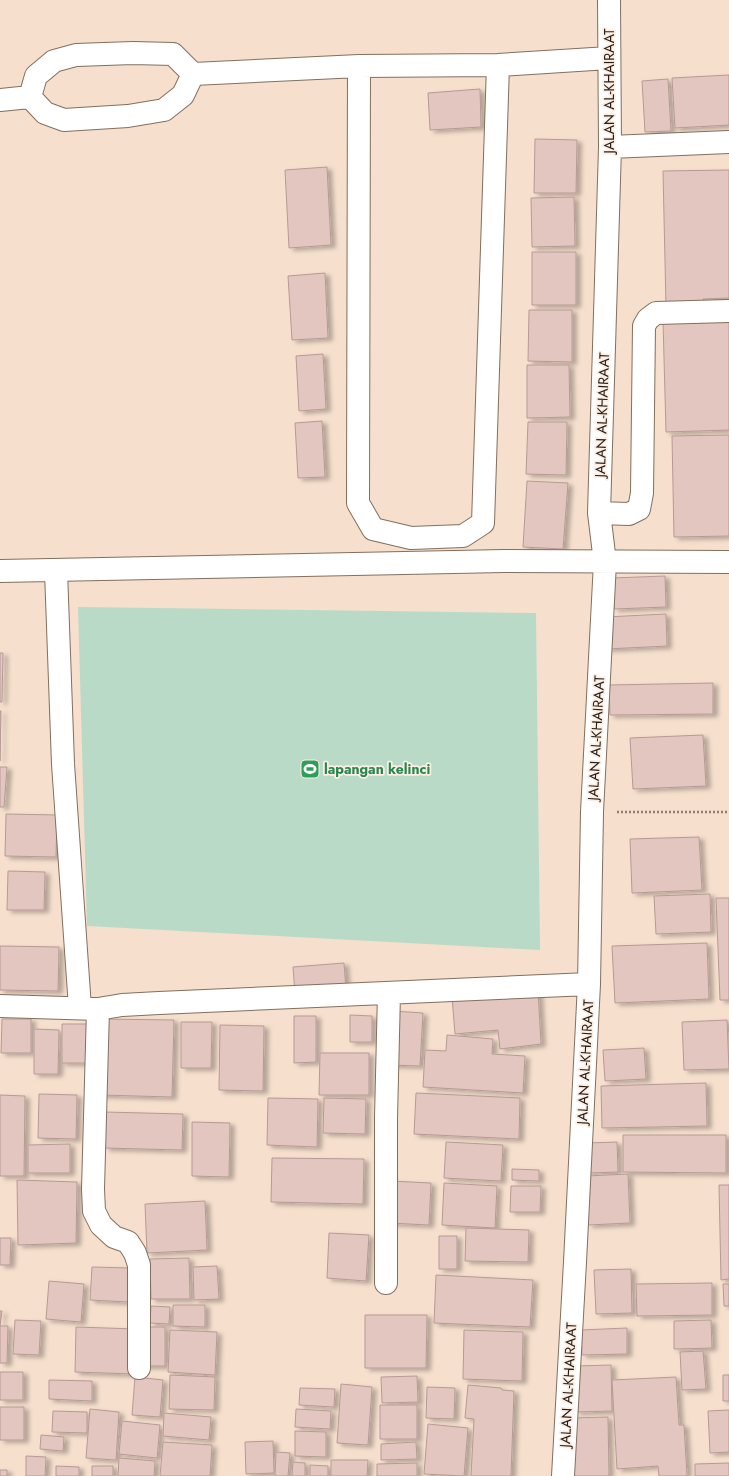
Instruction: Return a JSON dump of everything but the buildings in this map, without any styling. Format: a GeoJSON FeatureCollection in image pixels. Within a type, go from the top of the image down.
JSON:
{"type":"FeatureCollection","features":[{"type":"Feature","properties":{"kind":"street","name":"JALAN AL-KHAIRAAT"},"geometry":{"type":"LineString","coordinates":[[563,1476],[589,984],[592,812],[605,562],[599,513],[610,147],[609,0]]}},
{"type":"Feature","properties":{"kind":"street"},"geometry":{"type":"LineString","coordinates":[[30,97],[36,76],[54,61],[76,55],[133,53],[173,54],[192,74],[359,66],[498,65],[609,58]]}},
{"type":"Feature","properties":{"kind":"street"},"geometry":{"type":"LineString","coordinates":[[359,66],[358,503],[373,529],[411,538],[462,536],[484,523],[498,65]]}},
{"type":"Feature","properties":{"kind":"street"},"geometry":{"type":"LineString","coordinates":[[30,97],[45,113],[64,120],[128,116],[164,110],[183,95],[192,74]]}},
{"type":"Feature","properties":{"kind":"street"},"geometry":{"type":"LineString","coordinates":[[0,100],[30,97]]}},
{"type":"Feature","properties":{"kind":"street"},"geometry":{"type":"LineString","coordinates":[[610,147],[729,142]]}},
{"type":"Feature","properties":{"kind":"street"},"geometry":{"type":"LineString","coordinates":[[599,513],[629,514],[639,509],[642,493],[644,326],[648,319],[656,313],[729,311]]}},
{"type":"Feature","properties":{"kind":"street"},"geometry":{"type":"LineString","coordinates":[[0,571],[504,561],[729,562]]}},
{"type":"Feature","properties":{"kind":"street"},"geometry":{"type":"LineString","coordinates":[[56,571],[63,764],[89,1008],[94,1211],[101,1225],[114,1236],[128,1242],[135,1253],[139,1265],[139,1368]]}},
{"type":"Feature","properties":{"kind":"street"},"geometry":{"type":"LineString","coordinates":[[0,1006],[89,1008],[159,1003],[589,984]]}},
{"type":"Feature","properties":{"kind":"street"},"geometry":{"type":"LineString","coordinates":[[386,1283],[386,1118],[389,993]]}},
{"type":"Feature","properties":{"kind":"path"},"geometry":{"type":"LineString","coordinates":[[592,812],[729,812]]}},
{"type":"Feature","properties":{"kind":"green space","name":"lapangan kelinci"},"geometry":{"type":"Polygon","coordinates":[[[78,607],[536,613],[540,950],[87,926],[78,607]]]}},
{"type":"Feature","properties":{"kind":"place","name":"lapangan kelinci"},"geometry":{"type":"Point","coordinates":[310,769]}}]}
